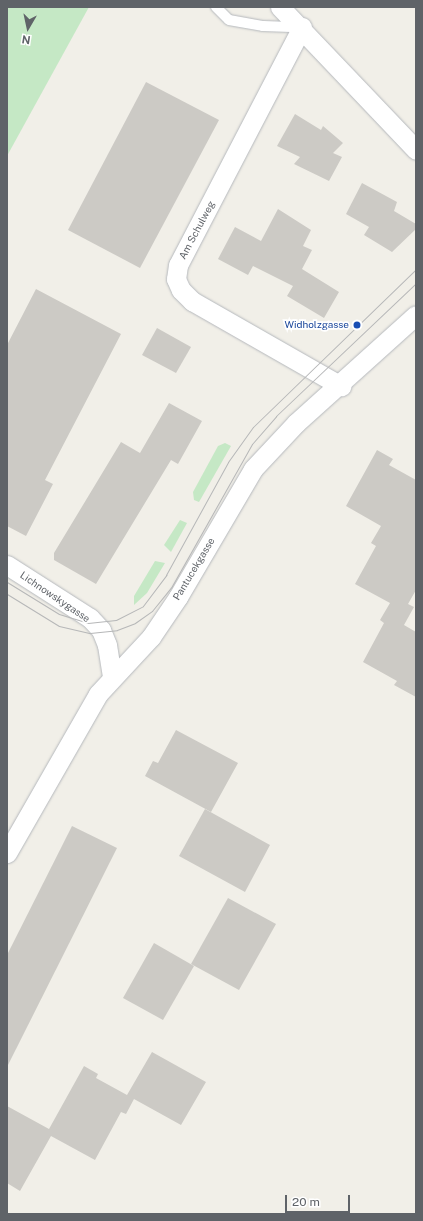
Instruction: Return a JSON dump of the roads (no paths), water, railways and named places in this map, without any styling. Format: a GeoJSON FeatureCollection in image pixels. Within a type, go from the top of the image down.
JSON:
{"type":"FeatureCollection","features":[{"type":"Feature","properties":{"kind":"street"},"geometry":{"type":"LineString","coordinates":[[280,7],[302,27],[416,150]]}},
{"type":"Feature","properties":{"kind":"street","name":"Am Schulweg"},"geometry":{"type":"LineString","coordinates":[[302,27],[178,265],[177,284],[192,301],[340,386]]}},
{"type":"Feature","properties":{"kind":"street","name":"Pantucekgasse"},"geometry":{"type":"LineString","coordinates":[[7,853],[49,776],[112,677],[151,637],[178,598],[253,469],[296,423],[340,386],[416,315]]}},
{"type":"Feature","properties":{"kind":"street","name":"Lichnowskygasse"},"geometry":{"type":"LineString","coordinates":[[7,565],[90,618],[101,630],[107,645],[112,677]]}},
{"type":"Feature","properties":{"kind":"lane"},"geometry":{"type":"LineString","coordinates":[[216,7],[230,20],[269,27],[302,27]]}},
{"type":"Feature","properties":{"kind":"tram line"},"geometry":{"type":"LineString","coordinates":[[7,582],[59,614],[88,623],[116,620],[143,606],[166,575],[228,462],[253,427],[416,269]]}},
{"type":"Feature","properties":{"kind":"tram line"},"geometry":{"type":"LineString","coordinates":[[7,594],[59,626],[90,633],[117,630],[135,623],[152,611],[172,586],[252,444],[276,416],[416,283]]}},
{"type":"Feature","properties":{"kind":"place","name":"Widholzgasse"},"geometry":{"type":"Point","coordinates":[357,325]}}]}
